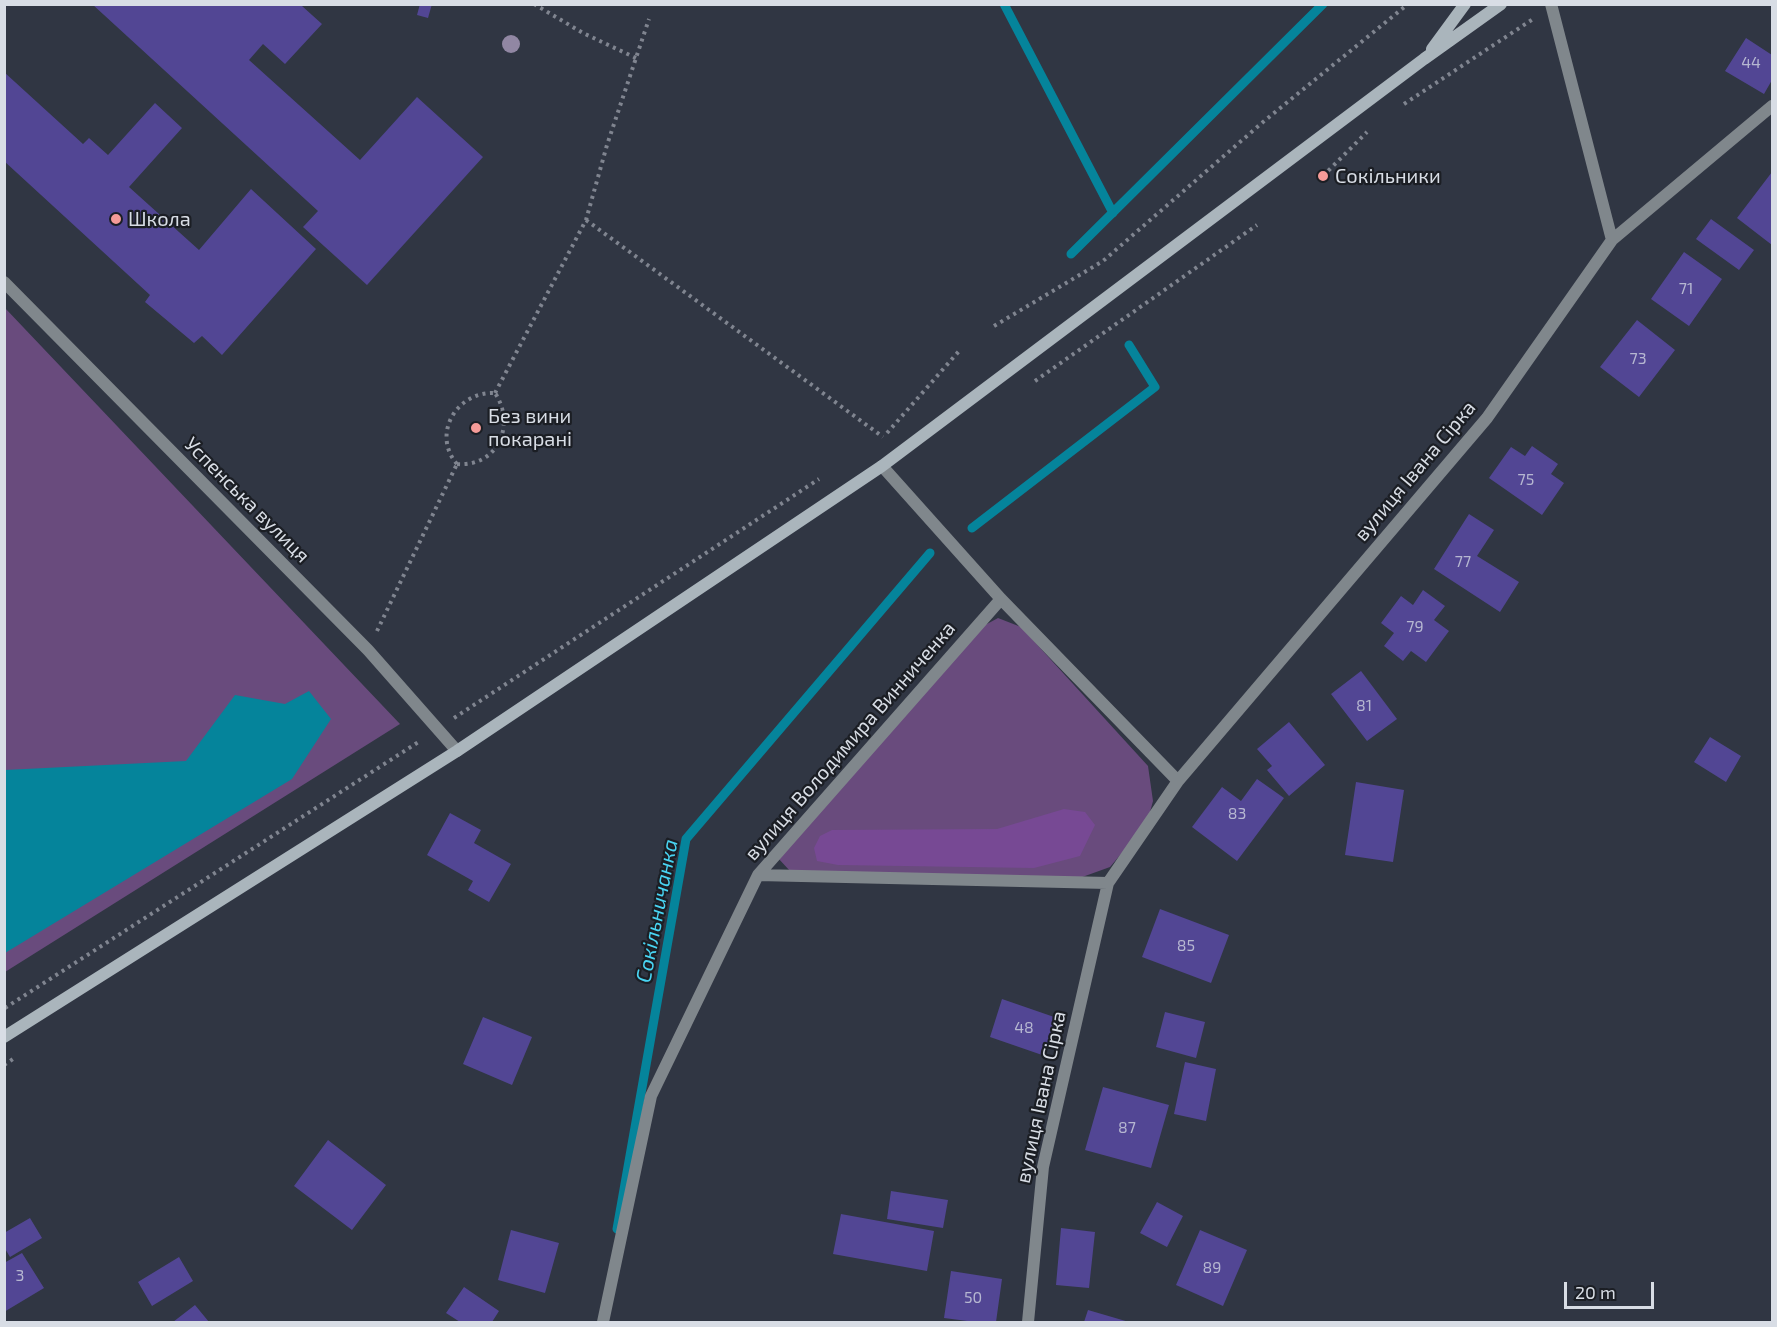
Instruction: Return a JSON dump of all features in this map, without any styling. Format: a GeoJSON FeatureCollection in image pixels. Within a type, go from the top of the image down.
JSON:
{"type":"FeatureCollection","features":[{"type":"Feature","properties":{"kind":"main road"},"geometry":{"type":"LineString","coordinates":[[1425,59],[1465,4]]}},
{"type":"Feature","properties":{"kind":"main road"},"geometry":{"type":"LineString","coordinates":[[4,1037],[457,751],[882,465],[1501,4]]}},
{"type":"Feature","properties":{"kind":"street"},"geometry":{"type":"LineString","coordinates":[[1551,6],[1612,240]]}},
{"type":"Feature","properties":{"kind":"street","name":"вулиця Івана Сірка"},"geometry":{"type":"LineString","coordinates":[[1028,1323],[1042,1167],[1108,883],[1178,781],[1487,418],[1612,240],[1773,106]]}},
{"type":"Feature","properties":{"kind":"street","name":"Успенська вулиця"},"geometry":{"type":"LineString","coordinates":[[4,282],[368,650],[457,751]]}},
{"type":"Feature","properties":{"kind":"street"},"geometry":{"type":"LineString","coordinates":[[882,465],[1001,599],[1178,781]]}},
{"type":"Feature","properties":{"kind":"street","name":"вулиця Володимира Винниченка"},"geometry":{"type":"LineString","coordinates":[[603,1323],[651,1096],[758,875],[1001,599]]}},
{"type":"Feature","properties":{"kind":"street"},"geometry":{"type":"LineString","coordinates":[[758,875],[1108,883]]}},
{"type":"Feature","properties":{"kind":"path"},"geometry":{"type":"LineString","coordinates":[[534,4],[583,33],[636,58]]}},
{"type":"Feature","properties":{"kind":"path"},"geometry":{"type":"LineString","coordinates":[[994,326],[1103,261],[1263,122],[1408,4]]}},
{"type":"Feature","properties":{"kind":"path"},"geometry":{"type":"LineString","coordinates":[[1395,110],[1551,6]]}},
{"type":"Feature","properties":{"kind":"path"},"geometry":{"type":"LineString","coordinates":[[495,393],[586,220],[607,145],[649,19]]}},
{"type":"Feature","properties":{"kind":"path"},"geometry":{"type":"LineString","coordinates":[[1323,176],[1368,130]]}},
{"type":"Feature","properties":{"kind":"path"},"geometry":{"type":"LineString","coordinates":[[586,220],[883,437],[960,350]]}},
{"type":"Feature","properties":{"kind":"path"},"geometry":{"type":"LineString","coordinates":[[1136,309],[1257,225]]}},
{"type":"Feature","properties":{"kind":"path"},"geometry":{"type":"LineString","coordinates":[[457,464],[470,464],[482,459],[493,452],[500,441],[504,429],[504,416],[495,393]]}},
{"type":"Feature","properties":{"kind":"path"},"geometry":{"type":"LineString","coordinates":[[457,464],[446,440],[449,421],[465,401],[476,395],[495,393]]}},
{"type":"Feature","properties":{"kind":"path"},"geometry":{"type":"LineString","coordinates":[[368,650],[457,464]]}},
{"type":"Feature","properties":{"kind":"shaded area"},"geometry":{"type":"Polygon","coordinates":[[[5,308],[400,724],[5,972],[5,308]]]}},
{"type":"Feature","properties":{"kind":"shaded area"},"geometry":{"type":"Polygon","coordinates":[[[998,618],[1021,627],[1148,766],[1153,801],[1147,823],[1110,867],[1074,880],[790,871],[778,858],[976,630],[998,618]]]}},
{"type":"Feature","properties":{"kind":"shaded area"},"geometry":{"type":"Polygon","coordinates":[[[1064,809],[1085,812],[1095,825],[1080,856],[1034,868],[838,865],[817,861],[814,848],[820,836],[832,830],[997,829],[1064,809]]]}},
{"type":"Feature","properties":{"kind":"water"},"geometry":{"type":"Polygon","coordinates":[[[309,691],[331,719],[292,779],[5,953],[5,770],[186,761],[235,695],[285,704],[309,691]]]}},
{"type":"Feature","properties":{"kind":"building"},"geometry":{"type":"Polygon","coordinates":[[[92,4],[303,4],[302,6],[322,24],[285,64],[263,44],[249,60],[360,160],[417,97],[483,157],[367,285],[303,227],[318,211],[92,4]]]}},
{"type":"Feature","properties":{"kind":"building"},"geometry":{"type":"Polygon","coordinates":[[[420,4],[432,4],[428,18],[417,15],[420,4]]]}},
{"type":"Feature","properties":{"kind":"building"},"geometry":{"type":"Polygon","coordinates":[[[1746,38],[1772,55],[1772,80],[1764,94],[1725,71],[1746,38]]]}},
{"type":"Feature","properties":{"kind":"building","name":"Школа"},"geometry":{"type":"Polygon","coordinates":[[[4,72],[83,144],[89,138],[108,155],[155,103],[182,128],[129,187],[199,250],[251,189],[316,249],[222,355],[202,336],[194,343],[145,302],[150,295],[4,161],[4,72]]]}},
{"type":"Feature","properties":{"kind":"building"},"geometry":{"type":"Polygon","coordinates":[[[1772,172],[1772,245],[1737,218],[1772,172]]]}},
{"type":"Feature","properties":{"kind":"building"},"geometry":{"type":"Polygon","coordinates":[[[1711,219],[1754,250],[1739,270],[1696,239],[1711,219]]]}},
{"type":"Feature","properties":{"kind":"building"},"geometry":{"type":"Polygon","coordinates":[[[1684,252],[1722,279],[1689,326],[1651,299],[1684,252]]]}},
{"type":"Feature","properties":{"kind":"building"},"geometry":{"type":"Polygon","coordinates":[[[1637,320],[1675,350],[1639,397],[1600,367],[1637,320]]]}},
{"type":"Feature","properties":{"kind":"building"},"geometry":{"type":"Polygon","coordinates":[[[1532,446],[1558,464],[1551,474],[1564,483],[1542,515],[1489,478],[1511,447],[1525,456],[1532,446]]]}},
{"type":"Feature","properties":{"kind":"building"},"geometry":{"type":"Polygon","coordinates":[[[1469,514],[1494,530],[1477,556],[1519,582],[1500,612],[1434,569],[1469,514]]]}},
{"type":"Feature","properties":{"kind":"building"},"geometry":{"type":"Polygon","coordinates":[[[1423,590],[1445,606],[1434,620],[1449,631],[1426,662],[1411,651],[1403,661],[1384,646],[1394,633],[1381,623],[1401,596],[1413,605],[1423,590]]]}},
{"type":"Feature","properties":{"kind":"building"},"geometry":{"type":"Polygon","coordinates":[[[1361,671],[1397,719],[1367,741],[1331,694],[1361,671]]]}},
{"type":"Feature","properties":{"kind":"building"},"geometry":{"type":"Polygon","coordinates":[[[1289,722],[1325,765],[1289,796],[1267,770],[1272,766],[1257,749],[1289,722]]]}},
{"type":"Feature","properties":{"kind":"building"},"geometry":{"type":"Polygon","coordinates":[[[1710,737],[1741,756],[1726,782],[1694,762],[1710,737]]]}},
{"type":"Feature","properties":{"kind":"building"},"geometry":{"type":"Polygon","coordinates":[[[1257,779],[1284,798],[1237,861],[1192,827],[1222,787],[1241,801],[1257,779]]]}},
{"type":"Feature","properties":{"kind":"building"},"geometry":{"type":"Polygon","coordinates":[[[1356,782],[1404,790],[1393,862],[1345,855],[1356,782]]]}},
{"type":"Feature","properties":{"kind":"building"},"geometry":{"type":"Polygon","coordinates":[[[450,813],[481,830],[474,843],[511,864],[489,902],[468,890],[473,881],[427,855],[450,813]]]}},
{"type":"Feature","properties":{"kind":"building"},"geometry":{"type":"Polygon","coordinates":[[[1160,909],[1229,935],[1211,983],[1142,957],[1160,909]]]}},
{"type":"Feature","properties":{"kind":"building"},"geometry":{"type":"Polygon","coordinates":[[[1002,999],[1057,1018],[1045,1056],[990,1037],[1002,999]]]}},
{"type":"Feature","properties":{"kind":"building"},"geometry":{"type":"Polygon","coordinates":[[[1165,1012],[1205,1022],[1196,1058],[1156,1047],[1165,1012]]]}},
{"type":"Feature","properties":{"kind":"building"},"geometry":{"type":"Polygon","coordinates":[[[483,1017],[532,1037],[512,1085],[463,1064],[483,1017]]]}},
{"type":"Feature","properties":{"kind":"building"},"geometry":{"type":"Polygon","coordinates":[[[1185,1062],[1216,1069],[1206,1121],[1174,1114],[1185,1062]]]}},
{"type":"Feature","properties":{"kind":"building"},"geometry":{"type":"Polygon","coordinates":[[[1103,1087],[1169,1105],[1151,1168],[1085,1150],[1103,1087]]]}},
{"type":"Feature","properties":{"kind":"building"},"geometry":{"type":"Polygon","coordinates":[[[328,1140],[386,1185],[352,1230],[294,1186],[328,1140]]]}},
{"type":"Feature","properties":{"kind":"building"},"geometry":{"type":"Polygon","coordinates":[[[891,1191],[948,1200],[943,1228],[887,1219],[891,1191]]]}},
{"type":"Feature","properties":{"kind":"building"},"geometry":{"type":"Polygon","coordinates":[[[1157,1202],[1183,1216],[1167,1247],[1140,1233],[1157,1202]]]}},
{"type":"Feature","properties":{"kind":"building"},"geometry":{"type":"Polygon","coordinates":[[[841,1214],[934,1231],[927,1271],[833,1254],[841,1214]]]}},
{"type":"Feature","properties":{"kind":"building"},"geometry":{"type":"Polygon","coordinates":[[[30,1218],[42,1238],[10,1257],[4,1247],[4,1233],[30,1218]]]}},
{"type":"Feature","properties":{"kind":"building"},"geometry":{"type":"Polygon","coordinates":[[[1061,1228],[1095,1232],[1089,1288],[1056,1285],[1061,1228]]]}},
{"type":"Feature","properties":{"kind":"building"},"geometry":{"type":"Polygon","coordinates":[[[511,1230],[559,1243],[545,1293],[498,1280],[511,1230]]]}},
{"type":"Feature","properties":{"kind":"building"},"geometry":{"type":"Polygon","coordinates":[[[1200,1230],[1247,1250],[1223,1306],[1176,1285],[1200,1230]]]}},
{"type":"Feature","properties":{"kind":"building"},"geometry":{"type":"Polygon","coordinates":[[[22,1253],[44,1288],[4,1312],[4,1263],[22,1253]]]}},
{"type":"Feature","properties":{"kind":"building"},"geometry":{"type":"Polygon","coordinates":[[[179,1257],[193,1281],[152,1306],[138,1282],[179,1257]]]}},
{"type":"Feature","properties":{"kind":"building"},"geometry":{"type":"Polygon","coordinates":[[[951,1271],[1002,1279],[996,1322],[944,1318],[951,1271]]]}},
{"type":"Feature","properties":{"kind":"building"},"geometry":{"type":"Polygon","coordinates":[[[464,1287],[499,1311],[492,1322],[460,1322],[446,1313],[464,1287]]]}},
{"type":"Feature","properties":{"kind":"building"},"geometry":{"type":"Polygon","coordinates":[[[195,1305],[209,1322],[173,1322],[195,1305]]]}},
{"type":"Feature","properties":{"kind":"building"},"geometry":{"type":"Polygon","coordinates":[[[1088,1310],[1129,1322],[1084,1322],[1088,1310]]]}},
{"type":"Feature","properties":{"kind":"waterway"},"geometry":{"type":"LineString","coordinates":[[1004,4],[1113,213]]}},
{"type":"Feature","properties":{"kind":"waterway"},"geometry":{"type":"LineString","coordinates":[[1071,254],[1323,4]]}},
{"type":"Feature","properties":{"kind":"waterway"},"geometry":{"type":"LineString","coordinates":[[972,528],[1155,387],[1129,345]]}},
{"type":"Feature","properties":{"kind":"waterway","name":"Сокільничанка"},"geometry":{"type":"LineString","coordinates":[[617,1229],[686,839],[930,553]]}},
{"type":"Feature","properties":{"kind":"place","name":"Сокільники"},"geometry":{"type":"Point","coordinates":[1323,176]}},
{"type":"Feature","properties":{"kind":"place","name":"Школа"},"geometry":{"type":"Point","coordinates":[116,219]}},
{"type":"Feature","properties":{"kind":"place","name":"Без вини покарані"},"geometry":{"type":"Point","coordinates":[476,428]}}]}
